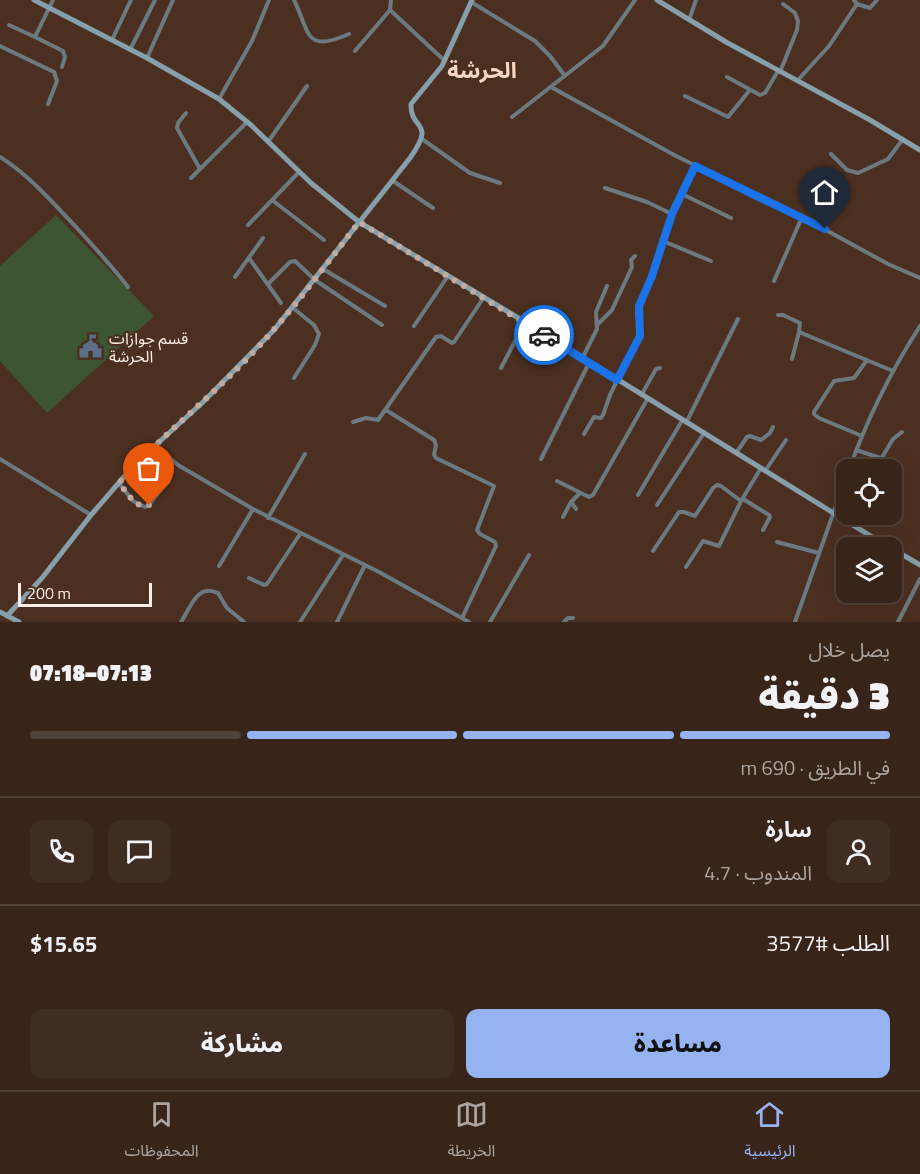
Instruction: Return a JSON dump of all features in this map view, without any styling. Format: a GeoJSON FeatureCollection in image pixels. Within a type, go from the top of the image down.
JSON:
{"type":"FeatureCollection","features":[{"type":"Feature","properties":{"kind":"street"},"geometry":{"type":"LineString","coordinates":[[34,0],[147,58],[219,99],[247,121],[299,172],[359,222],[873,537]]}},
{"type":"Feature","properties":{"kind":"street"},"geometry":{"type":"LineString","coordinates":[[35,37],[53,0]]}},
{"type":"Feature","properties":{"kind":"street"},"geometry":{"type":"LineString","coordinates":[[111,41],[131,0]]}},
{"type":"Feature","properties":{"kind":"street"},"geometry":{"type":"LineString","coordinates":[[130,51],[155,0]]}},
{"type":"Feature","properties":{"kind":"street"},"geometry":{"type":"LineString","coordinates":[[147,58],[173,0]]}},
{"type":"Feature","properties":{"kind":"street"},"geometry":{"type":"LineString","coordinates":[[219,99],[252,41],[269,0]]}},
{"type":"Feature","properties":{"kind":"street"},"geometry":{"type":"LineString","coordinates":[[294,0],[305,31],[313,39],[329,42],[349,34]]}},
{"type":"Feature","properties":{"kind":"street"},"geometry":{"type":"LineString","coordinates":[[355,51],[390,10],[390,0]]}},
{"type":"Feature","properties":{"kind":"street"},"geometry":{"type":"LineString","coordinates":[[512,117],[603,46],[635,0]]}},
{"type":"Feature","properties":{"kind":"street"},"geometry":{"type":"LineString","coordinates":[[657,0],[920,150]]}},
{"type":"Feature","properties":{"kind":"street"},"geometry":{"type":"LineString","coordinates":[[689,20],[696,0]]}},
{"type":"Feature","properties":{"kind":"street"},"geometry":{"type":"LineString","coordinates":[[797,81],[829,46],[856,2],[870,8],[877,0]]}},
{"type":"Feature","properties":{"kind":"street"},"geometry":{"type":"LineString","coordinates":[[7,616],[154,445],[202,403],[293,308],[393,181],[422,139],[423,132],[411,111],[411,104],[445,61],[472,1],[535,41],[565,76]]}},
{"type":"Feature","properties":{"kind":"street"},"geometry":{"type":"LineString","coordinates":[[727,77],[758,95],[763,95],[779,71],[798,26],[795,13],[783,4]]}},
{"type":"Feature","properties":{"kind":"street"},"geometry":{"type":"LineString","coordinates":[[390,10],[445,61]]}},
{"type":"Feature","properties":{"kind":"street"},"geometry":{"type":"LineString","coordinates":[[9,25],[63,51],[65,57],[62,67]]}},
{"type":"Feature","properties":{"kind":"street"},"geometry":{"type":"LineString","coordinates":[[0,46],[54,72],[57,83],[48,104]]}},
{"type":"Feature","properties":{"kind":"street"},"geometry":{"type":"LineString","coordinates":[[268,142],[307,86]]}},
{"type":"Feature","properties":{"kind":"street"},"geometry":{"type":"LineString","coordinates":[[551,87],[695,166],[802,217],[888,264],[920,278]]}},
{"type":"Feature","properties":{"kind":"street"},"geometry":{"type":"LineString","coordinates":[[685,96],[727,117],[732,115],[750,91]]}},
{"type":"Feature","properties":{"kind":"street"},"geometry":{"type":"LineString","coordinates":[[186,113],[177,128],[200,169]]}},
{"type":"Feature","properties":{"kind":"street"},"geometry":{"type":"LineString","coordinates":[[191,178],[247,121]]}},
{"type":"Feature","properties":{"kind":"street"},"geometry":{"type":"LineString","coordinates":[[422,139],[470,173],[500,183]]}},
{"type":"Feature","properties":{"kind":"street"},"geometry":{"type":"LineString","coordinates":[[831,153],[848,170],[858,173],[888,159],[903,139]]}},
{"type":"Feature","properties":{"kind":"street"},"geometry":{"type":"LineString","coordinates":[[0,158],[15,167],[44,194],[128,287]]}},
{"type":"Feature","properties":{"kind":"street"},"geometry":{"type":"LineString","coordinates":[[584,434],[594,417],[601,418],[603,415],[606,404],[640,334],[638,310],[672,214],[695,166]]}},
{"type":"Feature","properties":{"kind":"street"},"geometry":{"type":"LineString","coordinates":[[248,225],[299,172]]}},
{"type":"Feature","properties":{"kind":"street"},"geometry":{"type":"LineString","coordinates":[[393,181],[433,208]]}},
{"type":"Feature","properties":{"kind":"street"},"geometry":{"type":"LineString","coordinates":[[605,188],[647,202],[672,214]]}},
{"type":"Feature","properties":{"kind":"street"},"geometry":{"type":"LineString","coordinates":[[682,194],[731,218]]}},
{"type":"Feature","properties":{"kind":"street"},"geometry":{"type":"LineString","coordinates":[[273,200],[324,240]]}},
{"type":"Feature","properties":{"kind":"street"},"geometry":{"type":"LineString","coordinates":[[774,281],[802,217]]}},
{"type":"Feature","properties":{"kind":"street"},"geometry":{"type":"LineString","coordinates":[[235,277],[263,238]]}},
{"type":"Feature","properties":{"kind":"street"},"geometry":{"type":"LineString","coordinates":[[663,241],[711,261]]}},
{"type":"Feature","properties":{"kind":"street"},"geometry":{"type":"LineString","coordinates":[[582,358],[598,324],[612,310],[632,267],[631,260],[635,256]]}},
{"type":"Feature","properties":{"kind":"street"},"geometry":{"type":"LineString","coordinates":[[249,258],[281,303]]}},
{"type":"Feature","properties":{"kind":"street"},"geometry":{"type":"LineString","coordinates":[[268,284],[292,261],[299,264],[315,280],[382,325]]}},
{"type":"Feature","properties":{"kind":"street"},"geometry":{"type":"LineString","coordinates":[[323,269],[385,306]]}},
{"type":"Feature","properties":{"kind":"street"},"geometry":{"type":"LineString","coordinates":[[414,326],[448,275]]}},
{"type":"Feature","properties":{"kind":"street"},"geometry":{"type":"LineString","coordinates":[[598,324],[596,312],[607,286]]}},
{"type":"Feature","properties":{"kind":"street"},"geometry":{"type":"LineString","coordinates":[[353,422],[366,418],[377,421],[436,337],[441,336],[454,342],[484,297]]}},
{"type":"Feature","properties":{"kind":"street"},"geometry":{"type":"LineString","coordinates":[[293,308],[314,325],[319,334],[315,345],[294,378]]}},
{"type":"Feature","properties":{"kind":"street"},"geometry":{"type":"LineString","coordinates":[[778,315],[800,323],[792,359]]}},
{"type":"Feature","properties":{"kind":"street"},"geometry":{"type":"LineString","coordinates":[[638,495],[685,420],[738,319]]}},
{"type":"Feature","properties":{"kind":"street"},"geometry":{"type":"LineString","coordinates":[[501,368],[525,322]]}},
{"type":"Feature","properties":{"kind":"street"},"geometry":{"type":"LineString","coordinates":[[853,459],[893,371],[920,327]]}},
{"type":"Feature","properties":{"kind":"street"},"geometry":{"type":"LineString","coordinates":[[799,332],[893,371]]}},
{"type":"Feature","properties":{"kind":"street"},"geometry":{"type":"LineString","coordinates":[[862,436],[819,418],[814,412],[834,381],[854,378],[867,360]]}},
{"type":"Feature","properties":{"kind":"street"},"geometry":{"type":"LineString","coordinates":[[541,459],[590,363]]}},
{"type":"Feature","properties":{"kind":"street"},"geometry":{"type":"LineString","coordinates":[[642,394],[656,369],[660,368]]}},
{"type":"Feature","properties":{"kind":"street"},"geometry":{"type":"LineString","coordinates":[[557,481],[579,494],[589,497],[594,493],[648,398]]}},
{"type":"Feature","properties":{"kind":"street"},"geometry":{"type":"LineString","coordinates":[[386,410],[434,440],[436,458],[494,486],[477,530],[495,542],[496,546],[462,618]]}},
{"type":"Feature","properties":{"kind":"street"},"geometry":{"type":"LineString","coordinates":[[736,453],[747,437],[761,440],[770,433],[773,427]]}},
{"type":"Feature","properties":{"kind":"street"},"geometry":{"type":"LineString","coordinates":[[657,505],[704,432]]}},
{"type":"Feature","properties":{"kind":"street"},"geometry":{"type":"LineString","coordinates":[[856,450],[880,459],[893,439],[902,432]]}},
{"type":"Feature","properties":{"kind":"street"},"geometry":{"type":"LineString","coordinates":[[686,567],[703,541],[718,546],[742,500],[786,440]]}},
{"type":"Feature","properties":{"kind":"street"},"geometry":{"type":"LineString","coordinates":[[154,445],[178,465],[268,518],[365,565],[469,622]]}},
{"type":"Feature","properties":{"kind":"street"},"geometry":{"type":"LineString","coordinates":[[268,518],[305,454]]}},
{"type":"Feature","properties":{"kind":"street"},"geometry":{"type":"LineString","coordinates":[[0,459],[92,515]]}},
{"type":"Feature","properties":{"kind":"street"},"geometry":{"type":"LineString","coordinates":[[119,483],[133,501],[145,507],[166,483]]}},
{"type":"Feature","properties":{"kind":"street"},"geometry":{"type":"LineString","coordinates":[[653,551],[678,512],[695,516],[715,487],[721,486],[769,515],[763,530]]}},
{"type":"Feature","properties":{"kind":"street"},"geometry":{"type":"LineString","coordinates":[[563,517],[571,502],[579,494]]}},
{"type":"Feature","properties":{"kind":"street"},"geometry":{"type":"LineString","coordinates":[[571,502],[576,509]]}},
{"type":"Feature","properties":{"kind":"street"},"geometry":{"type":"LineString","coordinates":[[795,622],[836,504]]}},
{"type":"Feature","properties":{"kind":"street"},"geometry":{"type":"LineString","coordinates":[[219,566],[253,509]]}},
{"type":"Feature","properties":{"kind":"street"},"geometry":{"type":"LineString","coordinates":[[249,579],[267,584],[300,534]]}},
{"type":"Feature","properties":{"kind":"street"},"geometry":{"type":"LineString","coordinates":[[777,542],[819,553]]}},
{"type":"Feature","properties":{"kind":"street"},"geometry":{"type":"LineString","coordinates":[[300,622],[344,555]]}},
{"type":"Feature","properties":{"kind":"street"},"geometry":{"type":"LineString","coordinates":[[490,622],[529,555]]}},
{"type":"Feature","properties":{"kind":"street"},"geometry":{"type":"LineString","coordinates":[[902,555],[920,565]]}},
{"type":"Feature","properties":{"kind":"street"},"geometry":{"type":"LineString","coordinates":[[337,622],[365,565]]}},
{"type":"Feature","properties":{"kind":"street"},"geometry":{"type":"LineString","coordinates":[[898,622],[920,579]]}},
{"type":"Feature","properties":{"kind":"street"},"geometry":{"type":"LineString","coordinates":[[181,622],[198,594],[211,590],[218,593],[227,608],[244,622]]}},
{"type":"Feature","properties":{"kind":"street"},"geometry":{"type":"LineString","coordinates":[[0,612],[19,622]]}},
{"type":"Feature","properties":{"kind":"street"},"geometry":{"type":"LineString","coordinates":[[564,622],[568,618],[573,618]]}},
{"type":"Feature","properties":{"kind":"green space"},"geometry":{"type":"Polygon","coordinates":[[[56,215],[154,316],[47,413],[0,361],[0,266],[56,215]]]}},
{"type":"Feature","properties":{"kind":"way so far"},"geometry":{"type":"LineString","coordinates":[[149,505],[145,507],[137,505],[119,483],[154,445],[202,403],[274,330],[359,222],[544,335]]}},
{"type":"Feature","properties":{"kind":"place","name":"قسم جوازات الحرشة"},"geometry":{"type":"Point","coordinates":[91,347]}},
{"type":"Feature","properties":{"kind":"district","name":"الحرشة"},"geometry":{"type":"Point","coordinates":[482,70]}},
{"type":"Feature","properties":{"kind":"route"},"geometry":{"type":"LineString","coordinates":[[544,335],[617,380],[640,336],[639,306],[652,276],[672,214],[695,166],[825,229]]}}]}
